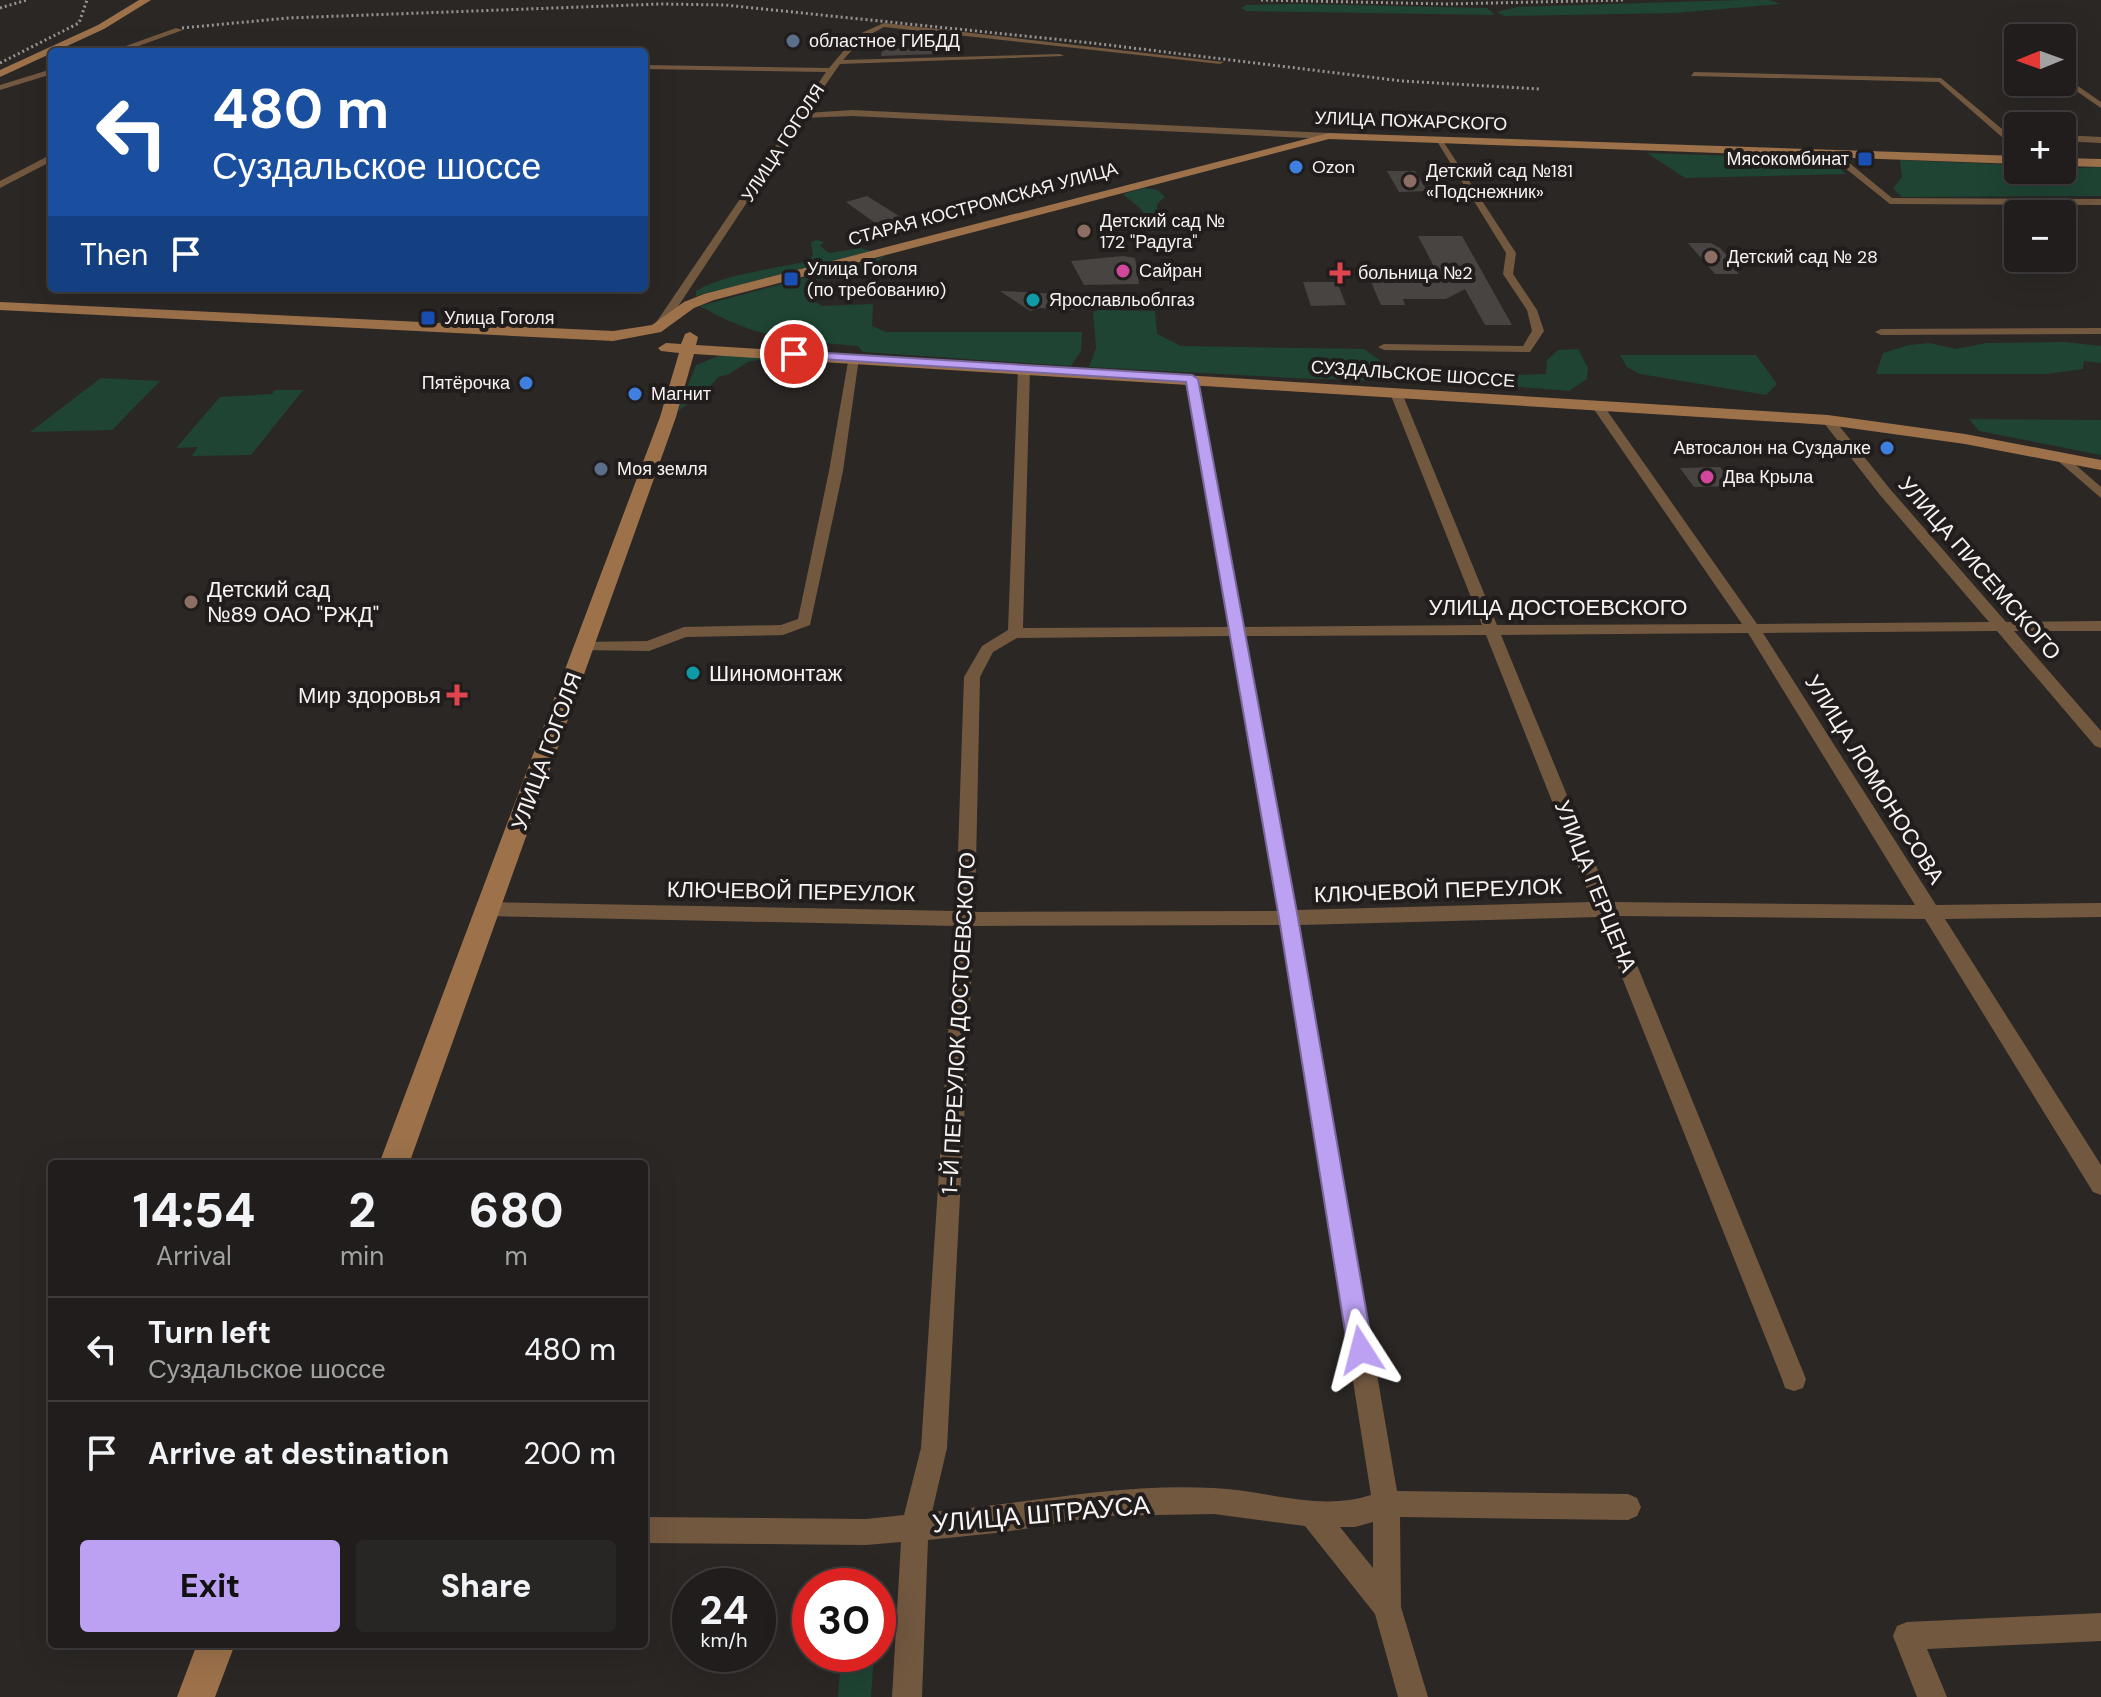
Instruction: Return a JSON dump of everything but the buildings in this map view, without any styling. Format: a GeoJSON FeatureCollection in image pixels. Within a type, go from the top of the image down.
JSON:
{"type":"FeatureCollection","features":[{"type":"Feature","properties":{"kind":"main road"},"geometry":{"type":"LineString","coordinates":[[58,48],[146,0]]}},
{"type":"Feature","properties":{"kind":"main road"},"geometry":{"type":"LineString","coordinates":[[70,48],[157,0]]}},
{"type":"Feature","properties":{"kind":"main road"},"geometry":{"type":"LineString","coordinates":[[0,76],[48,53]]}},
{"type":"Feature","properties":{"kind":"main road"},"geometry":{"type":"LineString","coordinates":[[0,76],[48,58]]}},
{"type":"Feature","properties":{"kind":"main road","name":"УЛИЦА ПОЖАРСКОГО"},"geometry":{"type":"LineString","coordinates":[[1329,136],[2004,160]]}},
{"type":"Feature","properties":{"kind":"main road","name":"СТАРАЯ КОСТРОМСКАЯ УЛИЦА"},"geometry":{"type":"LineString","coordinates":[[655,329],[675,308],[722,293],[1329,136]]}},
{"type":"Feature","properties":{"kind":"main road"},"geometry":{"type":"LineString","coordinates":[[2076,162],[2101,163]]}},
{"type":"Feature","properties":{"kind":"main road","name":"СУЗДАЛЬСКОЕ ШОССЕ"},"geometry":{"type":"LineString","coordinates":[[0,306],[580,336],[618,336],[671,327],[687,338],[719,350],[1828,420],[2101,465]]}},
{"type":"Feature","properties":{"kind":"main road"},"geometry":{"type":"LineString","coordinates":[[675,308],[687,338]]}},
{"type":"Feature","properties":{"kind":"main road"},"geometry":{"type":"LineString","coordinates":[[655,329],[643,340],[678,356],[684,368],[695,356],[719,350]]}},
{"type":"Feature","properties":{"kind":"main road","name":"СУЗДАЛЬСКОЕ ШОССЕ"},"geometry":{"type":"LineString","coordinates":[[580,336],[660,348],[687,338]]}},
{"type":"Feature","properties":{"kind":"main road","name":"УЛИЦА ГОГОЛЯ"},"geometry":{"type":"LineString","coordinates":[[395,1160],[684,368],[687,338]]}},
{"type":"Feature","properties":{"kind":"main road"},"geometry":{"type":"LineString","coordinates":[[196,1697],[214,1648]]}},
{"type":"Feature","properties":{"kind":"street","name":"УЛИЦА ГОГОЛЯ"},"geometry":{"type":"LineString","coordinates":[[675,308],[834,66],[859,34],[872,28],[884,25],[1220,62]]}},
{"type":"Feature","properties":{"kind":"street"},"geometry":{"type":"LineString","coordinates":[[127,48],[179,30]]}},
{"type":"Feature","properties":{"kind":"street"},"geometry":{"type":"LineString","coordinates":[[648,67],[834,66],[1060,56]]}},
{"type":"Feature","properties":{"kind":"street"},"geometry":{"type":"LineString","coordinates":[[0,88],[48,72]]}},
{"type":"Feature","properties":{"kind":"street"},"geometry":{"type":"LineString","coordinates":[[1694,74],[1941,80],[2004,134]]}},
{"type":"Feature","properties":{"kind":"street"},"geometry":{"type":"LineString","coordinates":[[2076,87],[2101,106]]}},
{"type":"Feature","properties":{"kind":"street","name":"УЛИЦА ПОЖАРСКОГО"},"geometry":{"type":"LineString","coordinates":[[803,116],[893,115],[1329,136]]}},
{"type":"Feature","properties":{"kind":"street"},"geometry":{"type":"LineString","coordinates":[[2076,139],[2101,140]]}},
{"type":"Feature","properties":{"kind":"street"},"geometry":{"type":"LineString","coordinates":[[1384,347],[1526,350],[1538,331],[1532,310],[1508,274],[1511,253],[1438,140]]}},
{"type":"Feature","properties":{"kind":"street"},"geometry":{"type":"LineString","coordinates":[[1833,154],[1890,201],[2101,202]]}},
{"type":"Feature","properties":{"kind":"street"},"geometry":{"type":"LineString","coordinates":[[0,185],[48,159]]}},
{"type":"Feature","properties":{"kind":"street"},"geometry":{"type":"LineString","coordinates":[[1881,332],[2101,331]]}},
{"type":"Feature","properties":{"kind":"street"},"geometry":{"type":"LineString","coordinates":[[584,647],[649,646],[684,632],[783,630],[799,626],[807,617],[836,471],[853,358]]}},
{"type":"Feature","properties":{"kind":"street"},"geometry":{"type":"LineString","coordinates":[[1015,633],[1024,369]]}},
{"type":"Feature","properties":{"kind":"street"},"geometry":{"type":"LineString","coordinates":[[1192,379],[1235,634],[1289,918],[1386,1504],[1387,1607],[1413,1697]]}},
{"type":"Feature","properties":{"kind":"street","name":"УЛИЦА ГЕРЦЕНА"},"geometry":{"type":"LineString","coordinates":[[1396,393],[1794,1379]]}},
{"type":"Feature","properties":{"kind":"street","name":"УЛИЦА ЛОМОНОСОВА"},"geometry":{"type":"LineString","coordinates":[[1597,405],[1753,629],[1933,912],[2101,1185]]}},
{"type":"Feature","properties":{"kind":"street","name":"УЛИЦА ПИСЕМСКОГО"},"geometry":{"type":"LineString","coordinates":[[1828,420],[2101,742]]}},
{"type":"Feature","properties":{"kind":"street"},"geometry":{"type":"LineString","coordinates":[[2062,457],[2101,494]]}},
{"type":"Feature","properties":{"kind":"street","name":"УЛИЦА ДОСТОЕВСКОГО"},"geometry":{"type":"LineString","coordinates":[[1015,633],[1235,634],[1490,629],[2101,626]]}},
{"type":"Feature","properties":{"kind":"street","name":"1-Й ПЕРЕУЛОК ДОСТОЕВСКОГО"},"geometry":{"type":"LineString","coordinates":[[907,1697],[915,1526],[934,1448],[965,919],[972,677],[980,654],[994,641],[1015,633]]}},
{"type":"Feature","properties":{"kind":"street","name":"КЛЮЧЕВОЙ ПЕРЕУЛОК"},"geometry":{"type":"LineString","coordinates":[[488,909],[965,919],[1289,918],[1606,909],[2101,910]]}},
{"type":"Feature","properties":{"kind":"street","name":"УЛИЦА ШТРАУСА"},"geometry":{"type":"LineString","coordinates":[[648,1530],[866,1532],[1005,1519],[1101,1503],[1214,1501],[1312,1514],[1355,1514],[1386,1504],[1628,1507]]}},
{"type":"Feature","properties":{"kind":"street"},"geometry":{"type":"LineString","coordinates":[[1312,1514],[1387,1607]]}},
{"type":"Feature","properties":{"kind":"street"},"geometry":{"type":"LineString","coordinates":[[1932,1697],[1907,1636],[2101,1627]]}},
{"type":"Feature","properties":{"kind":"green space"},"geometry":{"type":"Polygon","coordinates":[[[1769,0],[1781,4],[1675,13],[1504,16],[1497,12],[1517,7],[1769,0]]]}},
{"type":"Feature","properties":{"kind":"green space"},"geometry":{"type":"Polygon","coordinates":[[[1246,5],[1487,8],[1495,15],[1246,11],[1241,8],[1246,5]]]}},
{"type":"Feature","properties":{"kind":"green space"},"geometry":{"type":"Polygon","coordinates":[[[1647,153],[1796,158],[1811,169],[1840,169],[1846,174],[1685,178],[1647,153]]]}},
{"type":"Feature","properties":{"kind":"green space"},"geometry":{"type":"Polygon","coordinates":[[[1900,160],[2004,164],[2004,184],[2076,184],[2076,168],[2101,167],[2101,196],[1902,197],[1893,188],[1902,177],[1900,160]]]}},
{"type":"Feature","properties":{"kind":"green space"},"geometry":{"type":"Polygon","coordinates":[[[1144,188],[1158,190],[1165,197],[1157,204],[1160,230],[1152,232],[1142,210],[1123,194],[1144,188]]]}},
{"type":"Feature","properties":{"kind":"green space"},"geometry":{"type":"Polygon","coordinates":[[[811,242],[824,242],[820,246],[829,253],[861,248],[871,251],[696,296],[696,291],[721,280],[808,261],[813,256],[811,242]]]}},
{"type":"Feature","properties":{"kind":"green space"},"geometry":{"type":"Polygon","coordinates":[[[885,256],[876,262],[873,270],[819,279],[806,295],[822,306],[873,304],[872,326],[886,332],[1082,332],[1081,351],[1071,366],[863,352],[858,346],[795,340],[759,332],[700,306],[885,256]]]}},
{"type":"Feature","properties":{"kind":"green space"},"geometry":{"type":"Polygon","coordinates":[[[1155,311],[1157,334],[1181,346],[1364,349],[1381,361],[1387,375],[1384,379],[1375,380],[1312,379],[1089,367],[1096,348],[1093,312],[1155,311]]]}},
{"type":"Feature","properties":{"kind":"green space"},"geometry":{"type":"Polygon","coordinates":[[[2065,342],[2101,346],[2101,363],[2084,361],[2083,369],[2047,374],[1876,374],[1883,353],[1909,345],[1929,343],[1956,349],[1986,343],[2065,342]]]}},
{"type":"Feature","properties":{"kind":"green space"},"geometry":{"type":"Polygon","coordinates":[[[1578,349],[1588,368],[1587,379],[1569,391],[1406,377],[1400,364],[1517,375],[1546,374],[1547,360],[1558,350],[1578,349]]]}},
{"type":"Feature","properties":{"kind":"green space"},"geometry":{"type":"Polygon","coordinates":[[[724,354],[772,357],[748,362],[718,377],[708,389],[678,411],[696,365],[724,354]]]}},
{"type":"Feature","properties":{"kind":"green space"},"geometry":{"type":"Polygon","coordinates":[[[1620,355],[1756,355],[1777,384],[1766,395],[1640,374],[1627,367],[1620,355]]]}},
{"type":"Feature","properties":{"kind":"green space"},"geometry":{"type":"Polygon","coordinates":[[[101,378],[160,381],[112,430],[30,432],[101,378]]]}},
{"type":"Feature","properties":{"kind":"green space"},"geometry":{"type":"Polygon","coordinates":[[[275,390],[303,390],[251,455],[192,456],[198,447],[176,448],[220,397],[272,394],[275,390]]]}},
{"type":"Feature","properties":{"kind":"green space"},"geometry":{"type":"Polygon","coordinates":[[[1969,419],[2101,420],[2101,455],[1979,431],[1969,419]]]}},
{"type":"Feature","properties":{"kind":"green space"},"geometry":{"type":"Polygon","coordinates":[[[840,1672],[873,1672],[871,1697],[838,1697],[840,1672]]]}},
{"type":"Feature","properties":{"kind":"railway"},"geometry":{"type":"LineString","coordinates":[[0,8],[27,0]]}},
{"type":"Feature","properties":{"kind":"railway"},"geometry":{"type":"LineString","coordinates":[[0,63],[79,23],[87,0]]}},
{"type":"Feature","properties":{"kind":"railway"},"geometry":{"type":"LineString","coordinates":[[1261,0],[1447,4],[1624,0]]}},
{"type":"Feature","properties":{"kind":"railway"},"geometry":{"type":"LineString","coordinates":[[182,28],[288,18],[661,4],[725,5],[1092,43],[1402,81],[1539,89]]}},
{"type":"Feature","properties":{"kind":"place","name":"областное ГИБДД"},"geometry":{"type":"Point","coordinates":[793,41]}},
{"type":"Feature","properties":{"kind":"place","name":"Мясокомбинат"},"geometry":{"type":"Point","coordinates":[1865,159]}},
{"type":"Feature","properties":{"kind":"place","name":"Ozon"},"geometry":{"type":"Point","coordinates":[1296,167]}},
{"type":"Feature","properties":{"kind":"place","name":"Детский сад №181 «Подснежник»"},"geometry":{"type":"Point","coordinates":[1410,181]}},
{"type":"Feature","properties":{"kind":"place","name":"Детский сад № 172 \"Радуга\""},"geometry":{"type":"Point","coordinates":[1084,231]}},
{"type":"Feature","properties":{"kind":"place","name":"Детский сад № 28"},"geometry":{"type":"Point","coordinates":[1711,257]}},
{"type":"Feature","properties":{"kind":"place","name":"Сайран"},"geometry":{"type":"Point","coordinates":[1123,271]}},
{"type":"Feature","properties":{"kind":"place","name":"больница №2"},"geometry":{"type":"Point","coordinates":[1340,273]}},
{"type":"Feature","properties":{"kind":"place","name":"Улица Гоголя (по требованию)"},"geometry":{"type":"Point","coordinates":[791,279]}},
{"type":"Feature","properties":{"kind":"place","name":"Ярославльоблгаз"},"geometry":{"type":"Point","coordinates":[1033,300]}},
{"type":"Feature","properties":{"kind":"place","name":"Улица Гоголя"},"geometry":{"type":"Point","coordinates":[428,318]}},
{"type":"Feature","properties":{"kind":"place","name":"Пятёрочка"},"geometry":{"type":"Point","coordinates":[526,383]}},
{"type":"Feature","properties":{"kind":"place","name":"Магнит"},"geometry":{"type":"Point","coordinates":[635,394]}},
{"type":"Feature","properties":{"kind":"place","name":"Автосалон на Суздалке"},"geometry":{"type":"Point","coordinates":[1887,448]}},
{"type":"Feature","properties":{"kind":"place","name":"Моя земля"},"geometry":{"type":"Point","coordinates":[601,469]}},
{"type":"Feature","properties":{"kind":"place","name":"Два Крыла"},"geometry":{"type":"Point","coordinates":[1707,477]}},
{"type":"Feature","properties":{"kind":"place","name":"Детский сад №89 ОАО \"РЖД\""},"geometry":{"type":"Point","coordinates":[191,602]}},
{"type":"Feature","properties":{"kind":"place","name":"Шиномонтаж"},"geometry":{"type":"Point","coordinates":[693,673]}},
{"type":"Feature","properties":{"kind":"place","name":"Мир здоровья"},"geometry":{"type":"Point","coordinates":[457,695]}},
{"type":"Feature","properties":{"kind":"route"},"geometry":{"type":"LineString","coordinates":[[794,354],[1192,379],[1235,634],[1289,918],[1361,1350]]}}]}
